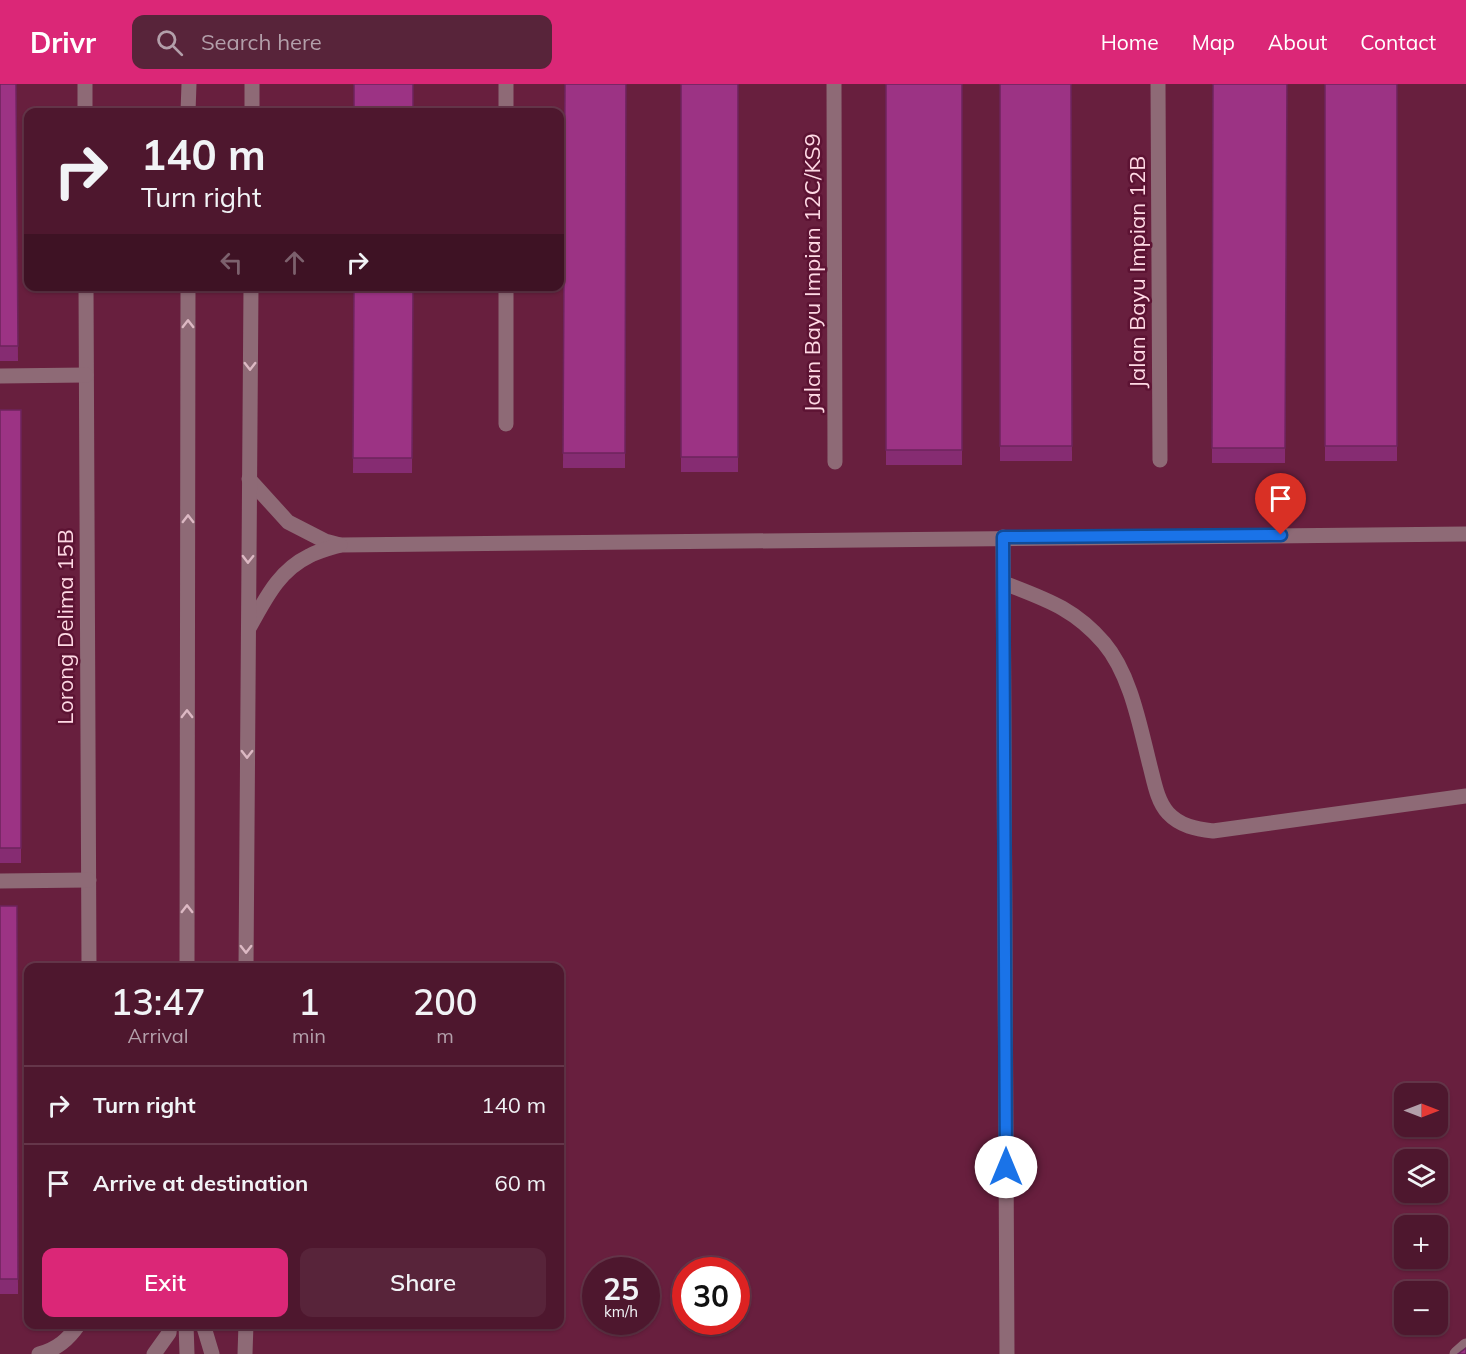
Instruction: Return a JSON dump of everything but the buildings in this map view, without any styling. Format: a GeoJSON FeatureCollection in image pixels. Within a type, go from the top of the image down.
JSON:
{"type":"FeatureCollection","features":[{"type":"Feature","properties":{"kind":"street"},"geometry":{"type":"LineString","coordinates":[[85,84],[85,108]]}},
{"type":"Feature","properties":{"kind":"street"},"geometry":{"type":"LineString","coordinates":[[189,84],[189,108]]}},
{"type":"Feature","properties":{"kind":"street"},"geometry":{"type":"LineString","coordinates":[[252,84],[252,108]]}},
{"type":"Feature","properties":{"kind":"street"},"geometry":{"type":"LineString","coordinates":[[506,84],[506,108]]}},
{"type":"Feature","properties":{"kind":"street","name":"Jalan Bayu Impian 12C/KS9"},"geometry":{"type":"LineString","coordinates":[[834,84],[835,462]]}},
{"type":"Feature","properties":{"kind":"street","name":"Jalan Bayu Impian 12B"},"geometry":{"type":"LineString","coordinates":[[1158,84],[1160,460]]}},
{"type":"Feature","properties":{"kind":"street","name":"Lorong Delima 15B"},"geometry":{"type":"LineString","coordinates":[[86,291],[89,963]]}},
{"type":"Feature","properties":{"kind":"street"},"geometry":{"type":"LineString","coordinates":[[187,963],[188,291]]}},
{"type":"Feature","properties":{"kind":"street"},"geometry":{"type":"LineString","coordinates":[[246,963],[251,291]]}},
{"type":"Feature","properties":{"kind":"street"},"geometry":{"type":"LineString","coordinates":[[506,291],[506,424]]}},
{"type":"Feature","properties":{"kind":"street"},"geometry":{"type":"LineString","coordinates":[[0,376],[86,375]]}},
{"type":"Feature","properties":{"kind":"street"},"geometry":{"type":"LineString","coordinates":[[249,479],[288,522],[325,541],[340,545],[1466,534]]}},
{"type":"Feature","properties":{"kind":"street"},"geometry":{"type":"LineString","coordinates":[[1003,537],[1007,1354]]}},
{"type":"Feature","properties":{"kind":"street"},"geometry":{"type":"LineString","coordinates":[[247,631],[283,573],[308,556],[340,545]]}},
{"type":"Feature","properties":{"kind":"street"},"geometry":{"type":"LineString","coordinates":[[1004,583],[1055,602],[1082,621],[1105,645],[1132,699],[1158,796],[1167,812],[1181,823],[1196,829],[1213,831],[1466,796]]}},
{"type":"Feature","properties":{"kind":"street"},"geometry":{"type":"LineString","coordinates":[[0,881],[89,880]]}},
{"type":"Feature","properties":{"kind":"street"},"geometry":{"type":"LineString","coordinates":[[39,1354],[56,1349],[76,1329]]}},
{"type":"Feature","properties":{"kind":"street"},"geometry":{"type":"LineString","coordinates":[[154,1354],[169,1329]]}},
{"type":"Feature","properties":{"kind":"street"},"geometry":{"type":"LineString","coordinates":[[186,1329],[187,1354]]}},
{"type":"Feature","properties":{"kind":"street"},"geometry":{"type":"LineString","coordinates":[[204,1329],[212,1354]]}},
{"type":"Feature","properties":{"kind":"street"},"geometry":{"type":"LineString","coordinates":[[245,1354],[246,1329]]}},
{"type":"Feature","properties":{"kind":"street"},"geometry":{"type":"LineString","coordinates":[[1457,1354],[1466,1346]]}},
{"type":"Feature","properties":{"kind":"route"},"geometry":{"type":"LineString","coordinates":[[1006,1167],[1003,537],[1281,535]]}}]}
